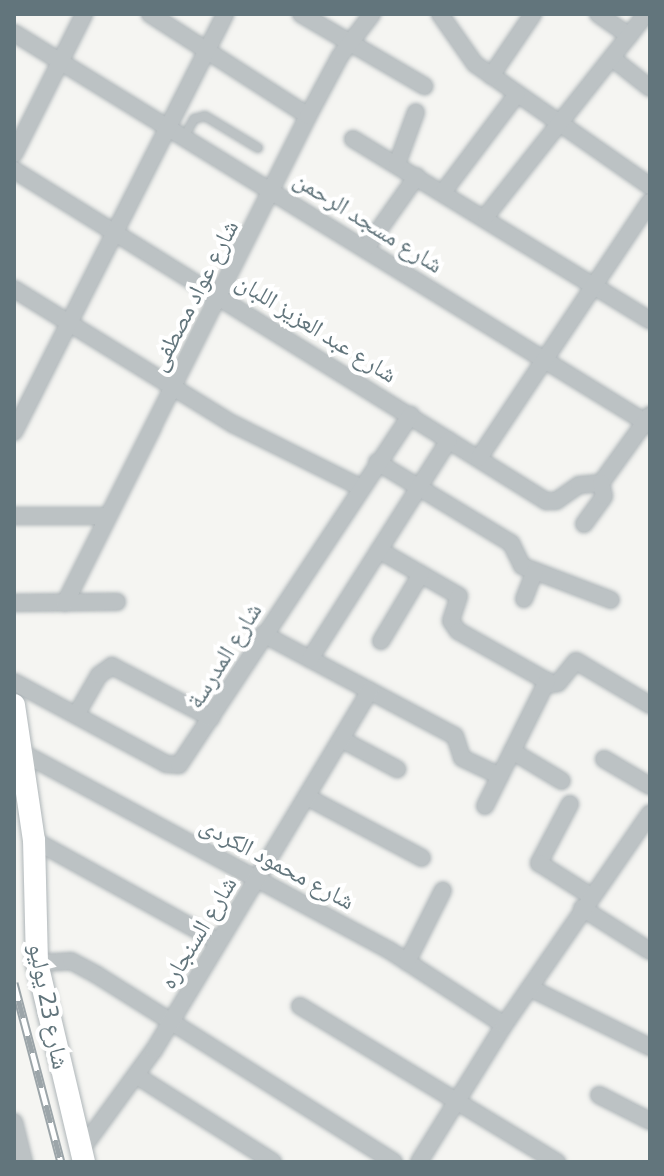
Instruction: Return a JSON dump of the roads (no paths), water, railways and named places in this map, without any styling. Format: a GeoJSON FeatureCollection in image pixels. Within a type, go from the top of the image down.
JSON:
{"type":"FeatureCollection","features":[{"type":"Feature","properties":{"kind":"street"},"geometry":{"type":"LineString","coordinates":[[14,154],[84,14]]}},
{"type":"Feature","properties":{"kind":"street"},"geometry":{"type":"LineString","coordinates":[[150,14],[308,116]]}},
{"type":"Feature","properties":{"kind":"street"},"geometry":{"type":"LineString","coordinates":[[15,426],[225,14]]}},
{"type":"Feature","properties":{"kind":"street"},"geometry":{"type":"LineString","coordinates":[[301,14],[424,86]]}},
{"type":"Feature","properties":{"kind":"street","name":"شارع عواد مصطفى"},"geometry":{"type":"LineString","coordinates":[[65,603],[308,116],[348,42],[372,14]]}},
{"type":"Feature","properties":{"kind":"street"},"geometry":{"type":"LineString","coordinates":[[440,14],[458,33],[466,57],[650,186]]}},
{"type":"Feature","properties":{"kind":"street"},"geometry":{"type":"LineString","coordinates":[[491,76],[533,14]]}},
{"type":"Feature","properties":{"kind":"street"},"geometry":{"type":"LineString","coordinates":[[598,14],[629,36]]}},
{"type":"Feature","properties":{"kind":"street"},"geometry":{"type":"LineString","coordinates":[[486,216],[646,14]]}},
{"type":"Feature","properties":{"kind":"street","name":"شارع مسجد الرحمن"},"geometry":{"type":"LineString","coordinates":[[14,33],[648,420]]}},
{"type":"Feature","properties":{"kind":"street"},"geometry":{"type":"LineString","coordinates":[[612,58],[650,88]]}},
{"type":"Feature","properties":{"kind":"street"},"geometry":{"type":"LineString","coordinates":[[444,191],[517,94]]}},
{"type":"Feature","properties":{"kind":"street"},"geometry":{"type":"LineString","coordinates":[[397,164],[416,112]]}},
{"type":"Feature","properties":{"kind":"street"},"geometry":{"type":"LineString","coordinates":[[353,139],[486,216],[650,320]]}},
{"type":"Feature","properties":{"kind":"street","name":"شارع عبد العزيز اللبان"},"geometry":{"type":"LineString","coordinates":[[14,170],[220,294],[551,502],[579,485],[601,483]]}},
{"type":"Feature","properties":{"kind":"street"},"geometry":{"type":"LineString","coordinates":[[366,248],[417,176]]}},
{"type":"Feature","properties":{"kind":"street"},"geometry":{"type":"LineString","coordinates":[[479,458],[650,202]]}},
{"type":"Feature","properties":{"kind":"street"},"geometry":{"type":"LineString","coordinates":[[14,289],[172,387],[360,487]]}},
{"type":"Feature","properties":{"kind":"street","name":"شارع المدرسة"},"geometry":{"type":"LineString","coordinates":[[14,682],[172,766],[184,761],[263,634],[411,415]]}},
{"type":"Feature","properties":{"kind":"street"},"geometry":{"type":"LineString","coordinates":[[584,524],[604,496],[601,483],[648,420]]}},
{"type":"Feature","properties":{"kind":"street"},"geometry":{"type":"LineString","coordinates":[[310,659],[449,440]]}},
{"type":"Feature","properties":{"kind":"street"},"geometry":{"type":"LineString","coordinates":[[377,462],[511,543],[517,561],[611,600]]}},
{"type":"Feature","properties":{"kind":"street"},"geometry":{"type":"LineString","coordinates":[[14,516],[106,516]]}},
{"type":"Feature","properties":{"kind":"street"},"geometry":{"type":"LineString","coordinates":[[379,550],[459,596],[452,626],[547,681],[558,683],[572,664],[580,662],[650,705]]}},
{"type":"Feature","properties":{"kind":"street"},"geometry":{"type":"LineString","coordinates":[[524,599],[535,571]]}},
{"type":"Feature","properties":{"kind":"street"},"geometry":{"type":"LineString","coordinates":[[381,641],[421,574]]}},
{"type":"Feature","properties":{"kind":"street"},"geometry":{"type":"LineString","coordinates":[[14,603],[117,602]]}},
{"type":"Feature","properties":{"kind":"street"},"geometry":{"type":"LineString","coordinates":[[263,634],[455,736],[462,758],[500,776]]}},
{"type":"Feature","properties":{"kind":"street"},"geometry":{"type":"LineString","coordinates":[[76,715],[99,675],[112,666],[211,718]]}},
{"type":"Feature","properties":{"kind":"street"},"geometry":{"type":"LineString","coordinates":[[485,806],[547,681]]}},
{"type":"Feature","properties":{"kind":"street","name":"شارع السنجاره"},"geometry":{"type":"LineString","coordinates":[[83,1156],[171,1022],[370,691]]}},
{"type":"Feature","properties":{"kind":"street","name":"شارع 23 يوليو"},"geometry":{"type":"LineString","coordinates":[[14,705],[34,840],[37,963],[83,1156]]}},
{"type":"Feature","properties":{"kind":"street"},"geometry":{"type":"LineString","coordinates":[[341,739],[397,769]]}},
{"type":"Feature","properties":{"kind":"street"},"geometry":{"type":"LineString","coordinates":[[512,751],[562,781]]}},
{"type":"Feature","properties":{"kind":"street","name":"شارع محمود الكردى"},"geometry":{"type":"LineString","coordinates":[[23,753],[258,878],[407,962],[504,1025]]}},
{"type":"Feature","properties":{"kind":"street"},"geometry":{"type":"LineString","coordinates":[[604,759],[650,786]]}},
{"type":"Feature","properties":{"kind":"street"},"geometry":{"type":"LineString","coordinates":[[307,797],[422,858]]}},
{"type":"Feature","properties":{"kind":"street"},"geometry":{"type":"LineString","coordinates":[[570,804],[539,863],[650,951]]}},
{"type":"Feature","properties":{"kind":"street"},"geometry":{"type":"LineString","coordinates":[[419,1162],[504,1025],[586,902],[644,831],[650,813]]}},
{"type":"Feature","properties":{"kind":"street"},"geometry":{"type":"LineString","coordinates":[[34,840],[219,942]]}},
{"type":"Feature","properties":{"kind":"street"},"geometry":{"type":"LineString","coordinates":[[407,962],[443,890]]}},
{"type":"Feature","properties":{"kind":"street"},"geometry":{"type":"LineString","coordinates":[[37,963],[59,960],[83,967],[394,1162]]}},
{"type":"Feature","properties":{"kind":"street"},"geometry":{"type":"LineString","coordinates":[[530,988],[650,1047]]}},
{"type":"Feature","properties":{"kind":"street"},"geometry":{"type":"LineString","coordinates":[[300,1006],[455,1103],[557,1162]]}},
{"type":"Feature","properties":{"kind":"street"},"geometry":{"type":"LineString","coordinates":[[137,1076],[273,1162]]}},
{"type":"Feature","properties":{"kind":"street"},"geometry":{"type":"LineString","coordinates":[[599,1095],[650,1121]]}},
{"type":"Feature","properties":{"kind":"street"},"geometry":{"type":"LineString","coordinates":[[14,1122],[24,1162]]}},
{"type":"Feature","properties":{"kind":"lane"},"geometry":{"type":"LineString","coordinates":[[183,138],[194,119],[205,116],[258,148]]}},
{"type":"Feature","properties":{"kind":"railway"},"geometry":{"type":"LineString","coordinates":[[14,983],[61,1162]]}}]}
